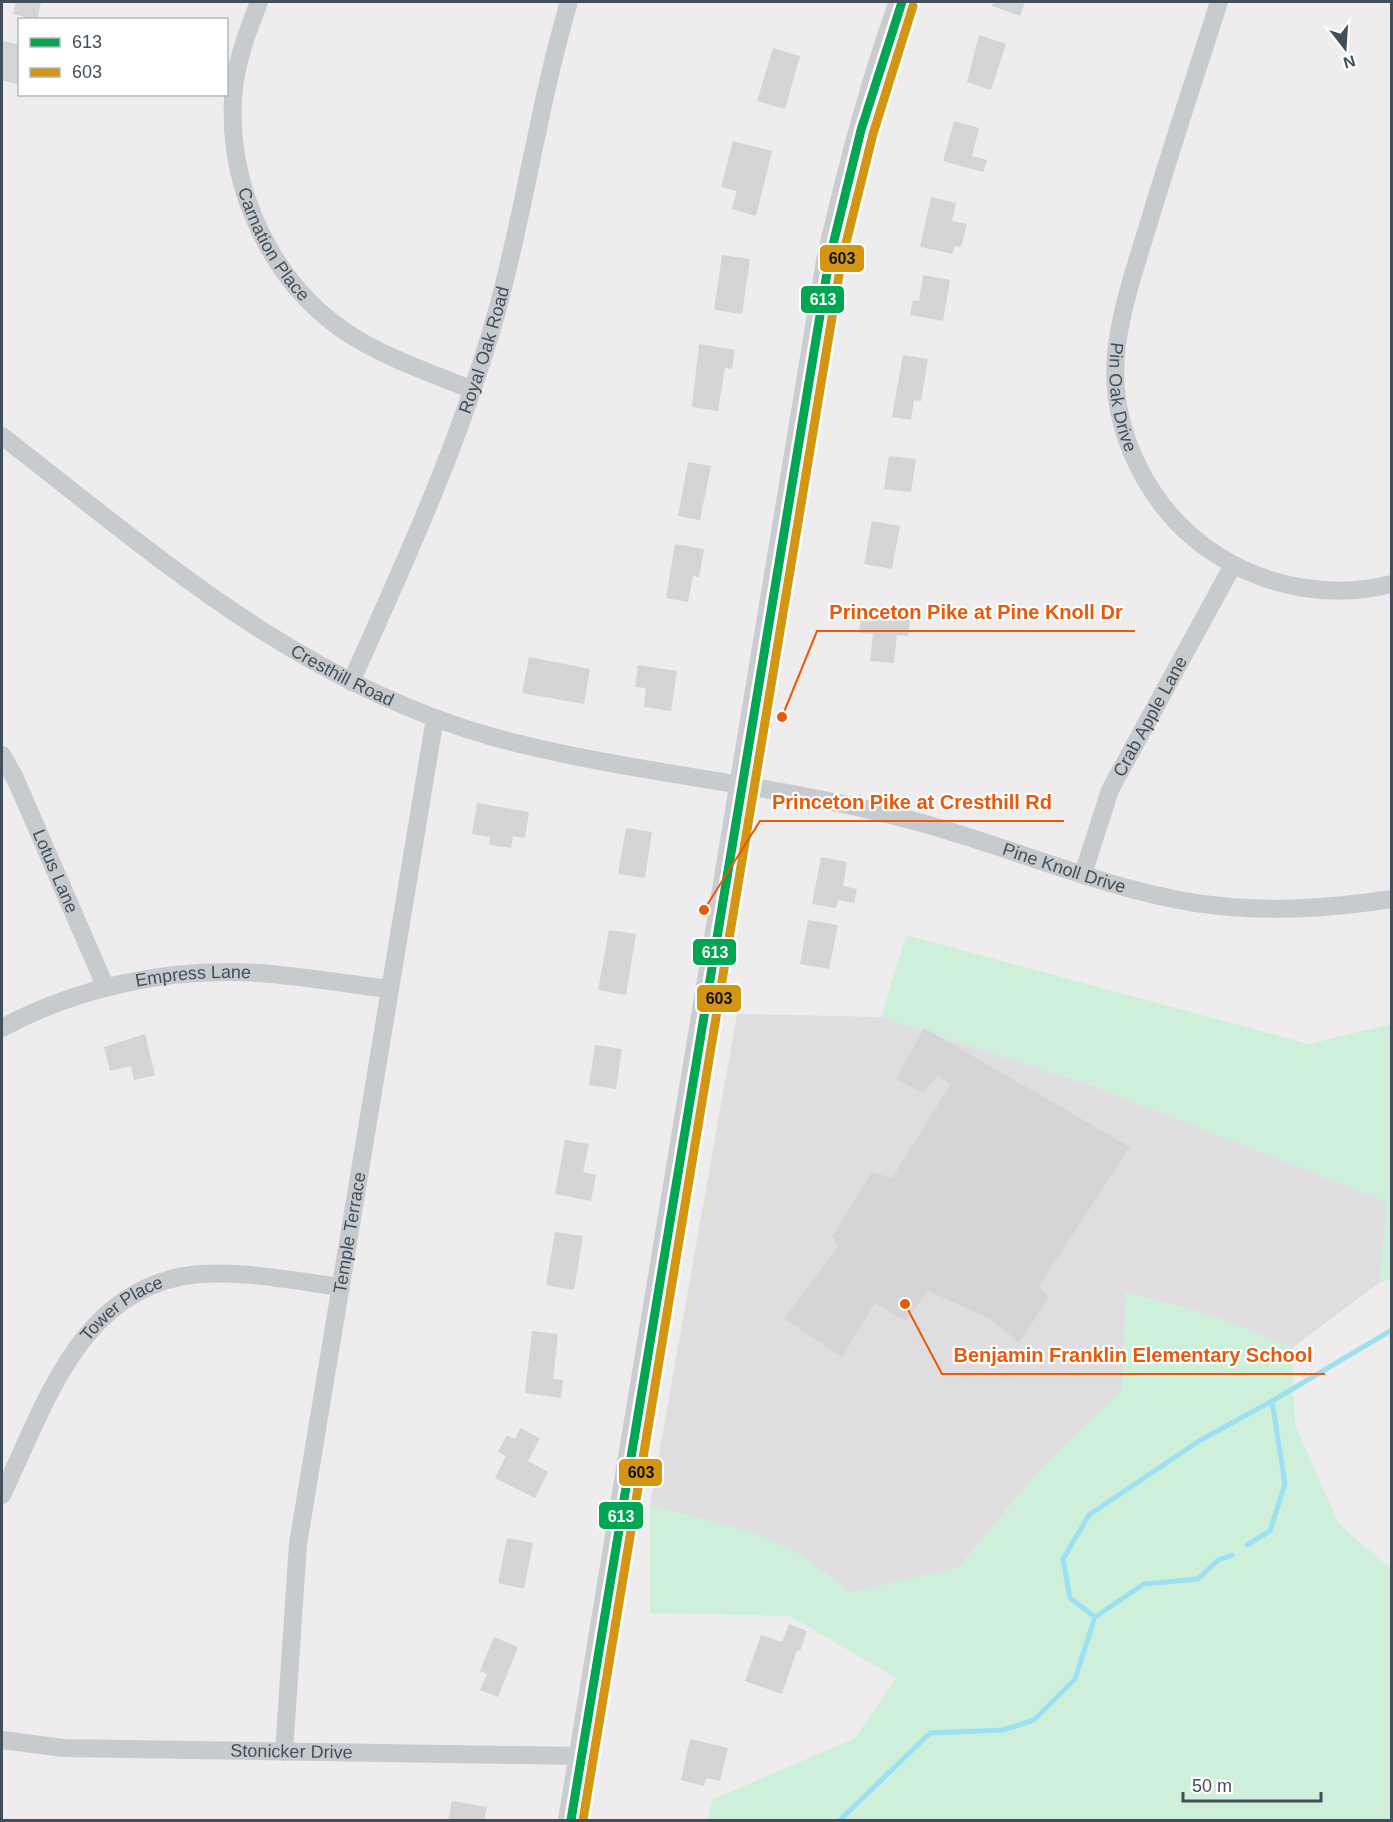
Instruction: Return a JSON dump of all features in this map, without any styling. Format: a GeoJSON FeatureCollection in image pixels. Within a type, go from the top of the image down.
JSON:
{"type":"FeatureCollection","features":[{"type":"Feature","properties":{"kind":"main road"},"geometry":{"type":"LineString","coordinates":[[571,1821],[829,261],[856,143],[874,79],[902,2]]}},
{"type":"Feature","properties":{"kind":"street","name":"Carnation Place"},"geometry":{"type":"LineString","coordinates":[[259,2],[241,51],[233,97],[233,134],[241,180],[261,234],[279,266],[302,294],[351,335],[379,351],[473,390]]}},
{"type":"Feature","properties":{"kind":"street","name":"Royal Oak Road"},"geometry":{"type":"LineString","coordinates":[[351,682],[426,514],[473,390],[509,261],[558,39],[569,2]]}},
{"type":"Feature","properties":{"kind":"street","name":"Pin Oak Drive"},"geometry":{"type":"LineString","coordinates":[[1219,2],[1170,153],[1121,317],[1115,379],[1119,410],[1128,443],[1143,475],[1159,501],[1179,525],[1206,548],[1233,565],[1279,584],[1309,590],[1344,591],[1392,584]]}},
{"type":"Feature","properties":{"kind":"street","name":"Cresthill Road"},"geometry":{"type":"LineString","coordinates":[[2,436],[213,600],[272,639],[351,682],[435,718],[489,736],[554,753],[743,786]]}},
{"type":"Feature","properties":{"kind":"street","name":"Crab Apple Lane"},"geometry":{"type":"LineString","coordinates":[[1083,874],[1110,790],[1233,565]]}},
{"type":"Feature","properties":{"kind":"street","name":"Temple Terrace"},"geometry":{"type":"LineString","coordinates":[[284,1752],[298,1544],[435,718]]}},
{"type":"Feature","properties":{"kind":"street","name":"Lotus Lane"},"geometry":{"type":"LineString","coordinates":[[2,755],[15,778],[106,988]]}},
{"type":"Feature","properties":{"kind":"street","name":"Pine Knoll Drive"},"geometry":{"type":"LineString","coordinates":[[743,786],[908,819],[1146,893],[1238,907],[1300,909],[1341,907],[1392,899]]}},
{"type":"Feature","properties":{"kind":"street","name":"Empress Lane"},"geometry":{"type":"LineString","coordinates":[[2,1028],[59,1002],[106,988],[152,978],[205,973],[247,973],[390,989]]}},
{"type":"Feature","properties":{"kind":"street","name":"Tower Place"},"geometry":{"type":"LineString","coordinates":[[2,1495],[67,1360],[82,1337],[121,1303],[168,1281],[199,1275],[226,1274],[341,1287]]}},
{"type":"Feature","properties":{"kind":"street","name":"Stonicker Drive"},"geometry":{"type":"LineString","coordinates":[[2,1740],[64,1748],[582,1756]]}},
{"type":"Feature","properties":{"kind":"shaded area"},"geometry":{"type":"Polygon","coordinates":[[[737,1014],[881,1017],[1093,1086],[1388,1202],[1379,1283],[1292,1348],[1217,1317],[1126,1292],[1122,1391],[1039,1470],[959,1567],[852,1593],[793,1550],[650,1505],[737,1014]]]}},
{"type":"Feature","properties":{"kind":"green space"},"geometry":{"type":"Polygon","coordinates":[[[906,935],[1309,1044],[1391,1024],[1391,1279],[1379,1283],[1387,1202],[1093,1086],[881,1017],[906,935]]]}},
{"type":"Feature","properties":{"kind":"green space"},"geometry":{"type":"Polygon","coordinates":[[[1126,1292],[1217,1317],[1292,1348],[1295,1425],[1339,1524],[1391,1569],[1391,1820],[707,1820],[712,1800],[855,1738],[896,1678],[790,1616],[650,1613],[650,1505],[755,1533],[793,1550],[852,1593],[959,1567],[1039,1470],[1122,1391],[1126,1292]]]}},
{"type":"Feature","properties":{"kind":"building"},"geometry":{"type":"Polygon","coordinates":[[[16,2],[41,2],[37,18],[13,14],[16,2]]]}},
{"type":"Feature","properties":{"kind":"building"},"geometry":{"type":"Polygon","coordinates":[[[994,2],[1025,2],[1020,16],[992,6],[994,2]]]}},
{"type":"Feature","properties":{"kind":"building"},"geometry":{"type":"Polygon","coordinates":[[[979,35],[1006,44],[991,90],[967,82],[979,35]]]}},
{"type":"Feature","properties":{"kind":"building"},"geometry":{"type":"Polygon","coordinates":[[[3,41],[18,45],[18,84],[2,80],[3,41]]]}},
{"type":"Feature","properties":{"kind":"building"},"geometry":{"type":"Polygon","coordinates":[[[773,48],[800,56],[785,109],[757,101],[773,48]]]}},
{"type":"Feature","properties":{"kind":"building"},"geometry":{"type":"Polygon","coordinates":[[[954,121],[979,128],[972,156],[987,160],[983,172],[943,161],[954,121]]]}},
{"type":"Feature","properties":{"kind":"building"},"geometry":{"type":"Polygon","coordinates":[[[733,141],[772,151],[756,216],[732,209],[737,191],[721,187],[733,141]]]}},
{"type":"Feature","properties":{"kind":"building"},"geometry":{"type":"Polygon","coordinates":[[[931,197],[956,203],[952,221],[967,224],[961,247],[954,246],[953,254],[920,247],[931,197]]]}},
{"type":"Feature","properties":{"kind":"building"},"geometry":{"type":"Polygon","coordinates":[[[722,255],[750,259],[742,314],[714,310],[722,255]]]}},
{"type":"Feature","properties":{"kind":"building"},"geometry":{"type":"Polygon","coordinates":[[[923,275],[950,280],[943,321],[910,315],[913,300],[919,301],[923,275]]]}},
{"type":"Feature","properties":{"kind":"building"},"geometry":{"type":"Polygon","coordinates":[[[699,344],[735,350],[732,369],[725,368],[718,411],[692,407],[699,344]]]}},
{"type":"Feature","properties":{"kind":"building"},"geometry":{"type":"Polygon","coordinates":[[[903,355],[928,359],[921,401],[914,400],[911,420],[892,417],[903,355]]]}},
{"type":"Feature","properties":{"kind":"building"},"geometry":{"type":"Polygon","coordinates":[[[889,456],[916,459],[911,492],[884,489],[889,456]]]}},
{"type":"Feature","properties":{"kind":"building"},"geometry":{"type":"Polygon","coordinates":[[[688,462],[711,466],[700,520],[678,516],[688,462]]]}},
{"type":"Feature","properties":{"kind":"building"},"geometry":{"type":"Polygon","coordinates":[[[872,521],[900,526],[892,569],[864,564],[872,521]]]}},
{"type":"Feature","properties":{"kind":"building"},"geometry":{"type":"Polygon","coordinates":[[[675,544],[704,549],[699,577],[693,576],[688,602],[666,598],[675,544]]]}},
{"type":"Feature","properties":{"kind":"building"},"geometry":{"type":"Polygon","coordinates":[[[862,607],[911,612],[908,636],[897,635],[894,663],[870,661],[873,634],[859,633],[862,607]]]}},
{"type":"Feature","properties":{"kind":"building"},"geometry":{"type":"Polygon","coordinates":[[[529,657],[590,669],[584,704],[522,693],[529,657]]]}},
{"type":"Feature","properties":{"kind":"building"},"geometry":{"type":"Polygon","coordinates":[[[638,665],[677,671],[671,711],[644,707],[646,688],[635,687],[638,665]]]}},
{"type":"Feature","properties":{"kind":"building"},"geometry":{"type":"Polygon","coordinates":[[[477,803],[529,812],[525,838],[513,836],[511,848],[489,845],[490,837],[472,834],[477,803]]]}},
{"type":"Feature","properties":{"kind":"building"},"geometry":{"type":"Polygon","coordinates":[[[626,828],[652,832],[645,878],[618,874],[626,828]]]}},
{"type":"Feature","properties":{"kind":"building"},"geometry":{"type":"Polygon","coordinates":[[[821,857],[847,862],[843,886],[857,889],[854,903],[838,900],[836,908],[812,904],[821,857]]]}},
{"type":"Feature","properties":{"kind":"building"},"geometry":{"type":"Polygon","coordinates":[[[808,920],[838,925],[829,969],[800,964],[808,920]]]}},
{"type":"Feature","properties":{"kind":"building"},"geometry":{"type":"Polygon","coordinates":[[[609,930],[636,934],[626,995],[598,990],[609,930]]]}},
{"type":"Feature","properties":{"kind":"building"},"geometry":{"type":"Polygon","coordinates":[[[924,1028],[1130,1147],[1039,1286],[1049,1298],[1019,1342],[986,1317],[928,1291],[905,1321],[875,1303],[842,1357],[784,1318],[838,1246],[832,1237],[872,1172],[892,1178],[950,1085],[938,1075],[923,1093],[896,1079],[924,1028]]]}},
{"type":"Feature","properties":{"kind":"building"},"geometry":{"type":"Polygon","coordinates":[[[145,1034],[155,1075],[134,1080],[131,1066],[110,1071],[104,1047],[145,1034]]]}},
{"type":"Feature","properties":{"kind":"building"},"geometry":{"type":"Polygon","coordinates":[[[595,1045],[622,1049],[616,1089],[589,1085],[595,1045]]]}},
{"type":"Feature","properties":{"kind":"building"},"geometry":{"type":"Polygon","coordinates":[[[565,1140],[589,1144],[583,1172],[596,1175],[591,1201],[555,1194],[565,1140]]]}},
{"type":"Feature","properties":{"kind":"building"},"geometry":{"type":"Polygon","coordinates":[[[555,1232],[583,1236],[574,1290],[546,1285],[555,1232]]]}},
{"type":"Feature","properties":{"kind":"building"},"geometry":{"type":"Polygon","coordinates":[[[532,1331],[558,1334],[553,1379],[563,1380],[561,1398],[525,1393],[532,1331]]]}},
{"type":"Feature","properties":{"kind":"building"},"geometry":{"type":"Polygon","coordinates":[[[520,1428],[540,1438],[528,1461],[548,1472],[535,1498],[495,1478],[506,1456],[498,1452],[507,1435],[515,1439],[520,1428]]]}},
{"type":"Feature","properties":{"kind":"building"},"geometry":{"type":"Polygon","coordinates":[[[507,1538],[533,1543],[524,1589],[498,1583],[507,1538]]]}},
{"type":"Feature","properties":{"kind":"building"},"geometry":{"type":"Polygon","coordinates":[[[789,1624],[807,1631],[800,1651],[797,1650],[782,1694],[745,1681],[761,1635],[782,1642],[789,1624]]]}},
{"type":"Feature","properties":{"kind":"building"},"geometry":{"type":"Polygon","coordinates":[[[494,1637],[518,1647],[498,1697],[480,1690],[487,1674],[480,1671],[494,1637]]]}},
{"type":"Feature","properties":{"kind":"building"},"geometry":{"type":"Polygon","coordinates":[[[690,1739],[728,1748],[720,1781],[706,1778],[704,1786],[681,1780],[690,1739]]]}},
{"type":"Feature","properties":{"kind":"building"},"geometry":{"type":"Polygon","coordinates":[[[452,1801],[487,1807],[484,1820],[448,1820],[452,1801]]]}},
{"type":"Feature","properties":{"kind":"waterway"},"geometry":{"type":"LineString","coordinates":[[1247,1545],[1270,1531],[1285,1484],[1272,1401],[1392,1330]]}},
{"type":"Feature","properties":{"kind":"waterway"},"geometry":{"type":"LineString","coordinates":[[840,1820],[930,1733],[1003,1730],[1034,1720],[1075,1679],[1095,1617],[1070,1598],[1063,1559],[1089,1515],[1199,1441],[1272,1401]]}},
{"type":"Feature","properties":{"kind":"waterway"},"geometry":{"type":"LineString","coordinates":[[1095,1617],[1144,1584],[1198,1579],[1218,1560],[1232,1555]]}},
{"type":"Feature","properties":{"kind":"transit line","name":"613"},"geometry":{"type":"LineString","coordinates":[[571,1820],[829,261],[861,130],[902,2]]}},
{"type":"Feature","properties":{"kind":"transit line","name":"603"},"geometry":{"type":"LineString","coordinates":[[583,1820],[841,263],[873,134],[913,6]]}},
{"type":"Feature","properties":{"kind":"place","name":"Princeton Pike at Pine Knoll Dr"},"geometry":{"type":"Point","coordinates":[782,717]}},
{"type":"Feature","properties":{"kind":"place","name":"Princeton Pike at Cresthill Rd"},"geometry":{"type":"Point","coordinates":[704,910]}},
{"type":"Feature","properties":{"kind":"place","name":"Benjamin Franklin Elementary School"},"geometry":{"type":"Point","coordinates":[905,1304]}}]}
